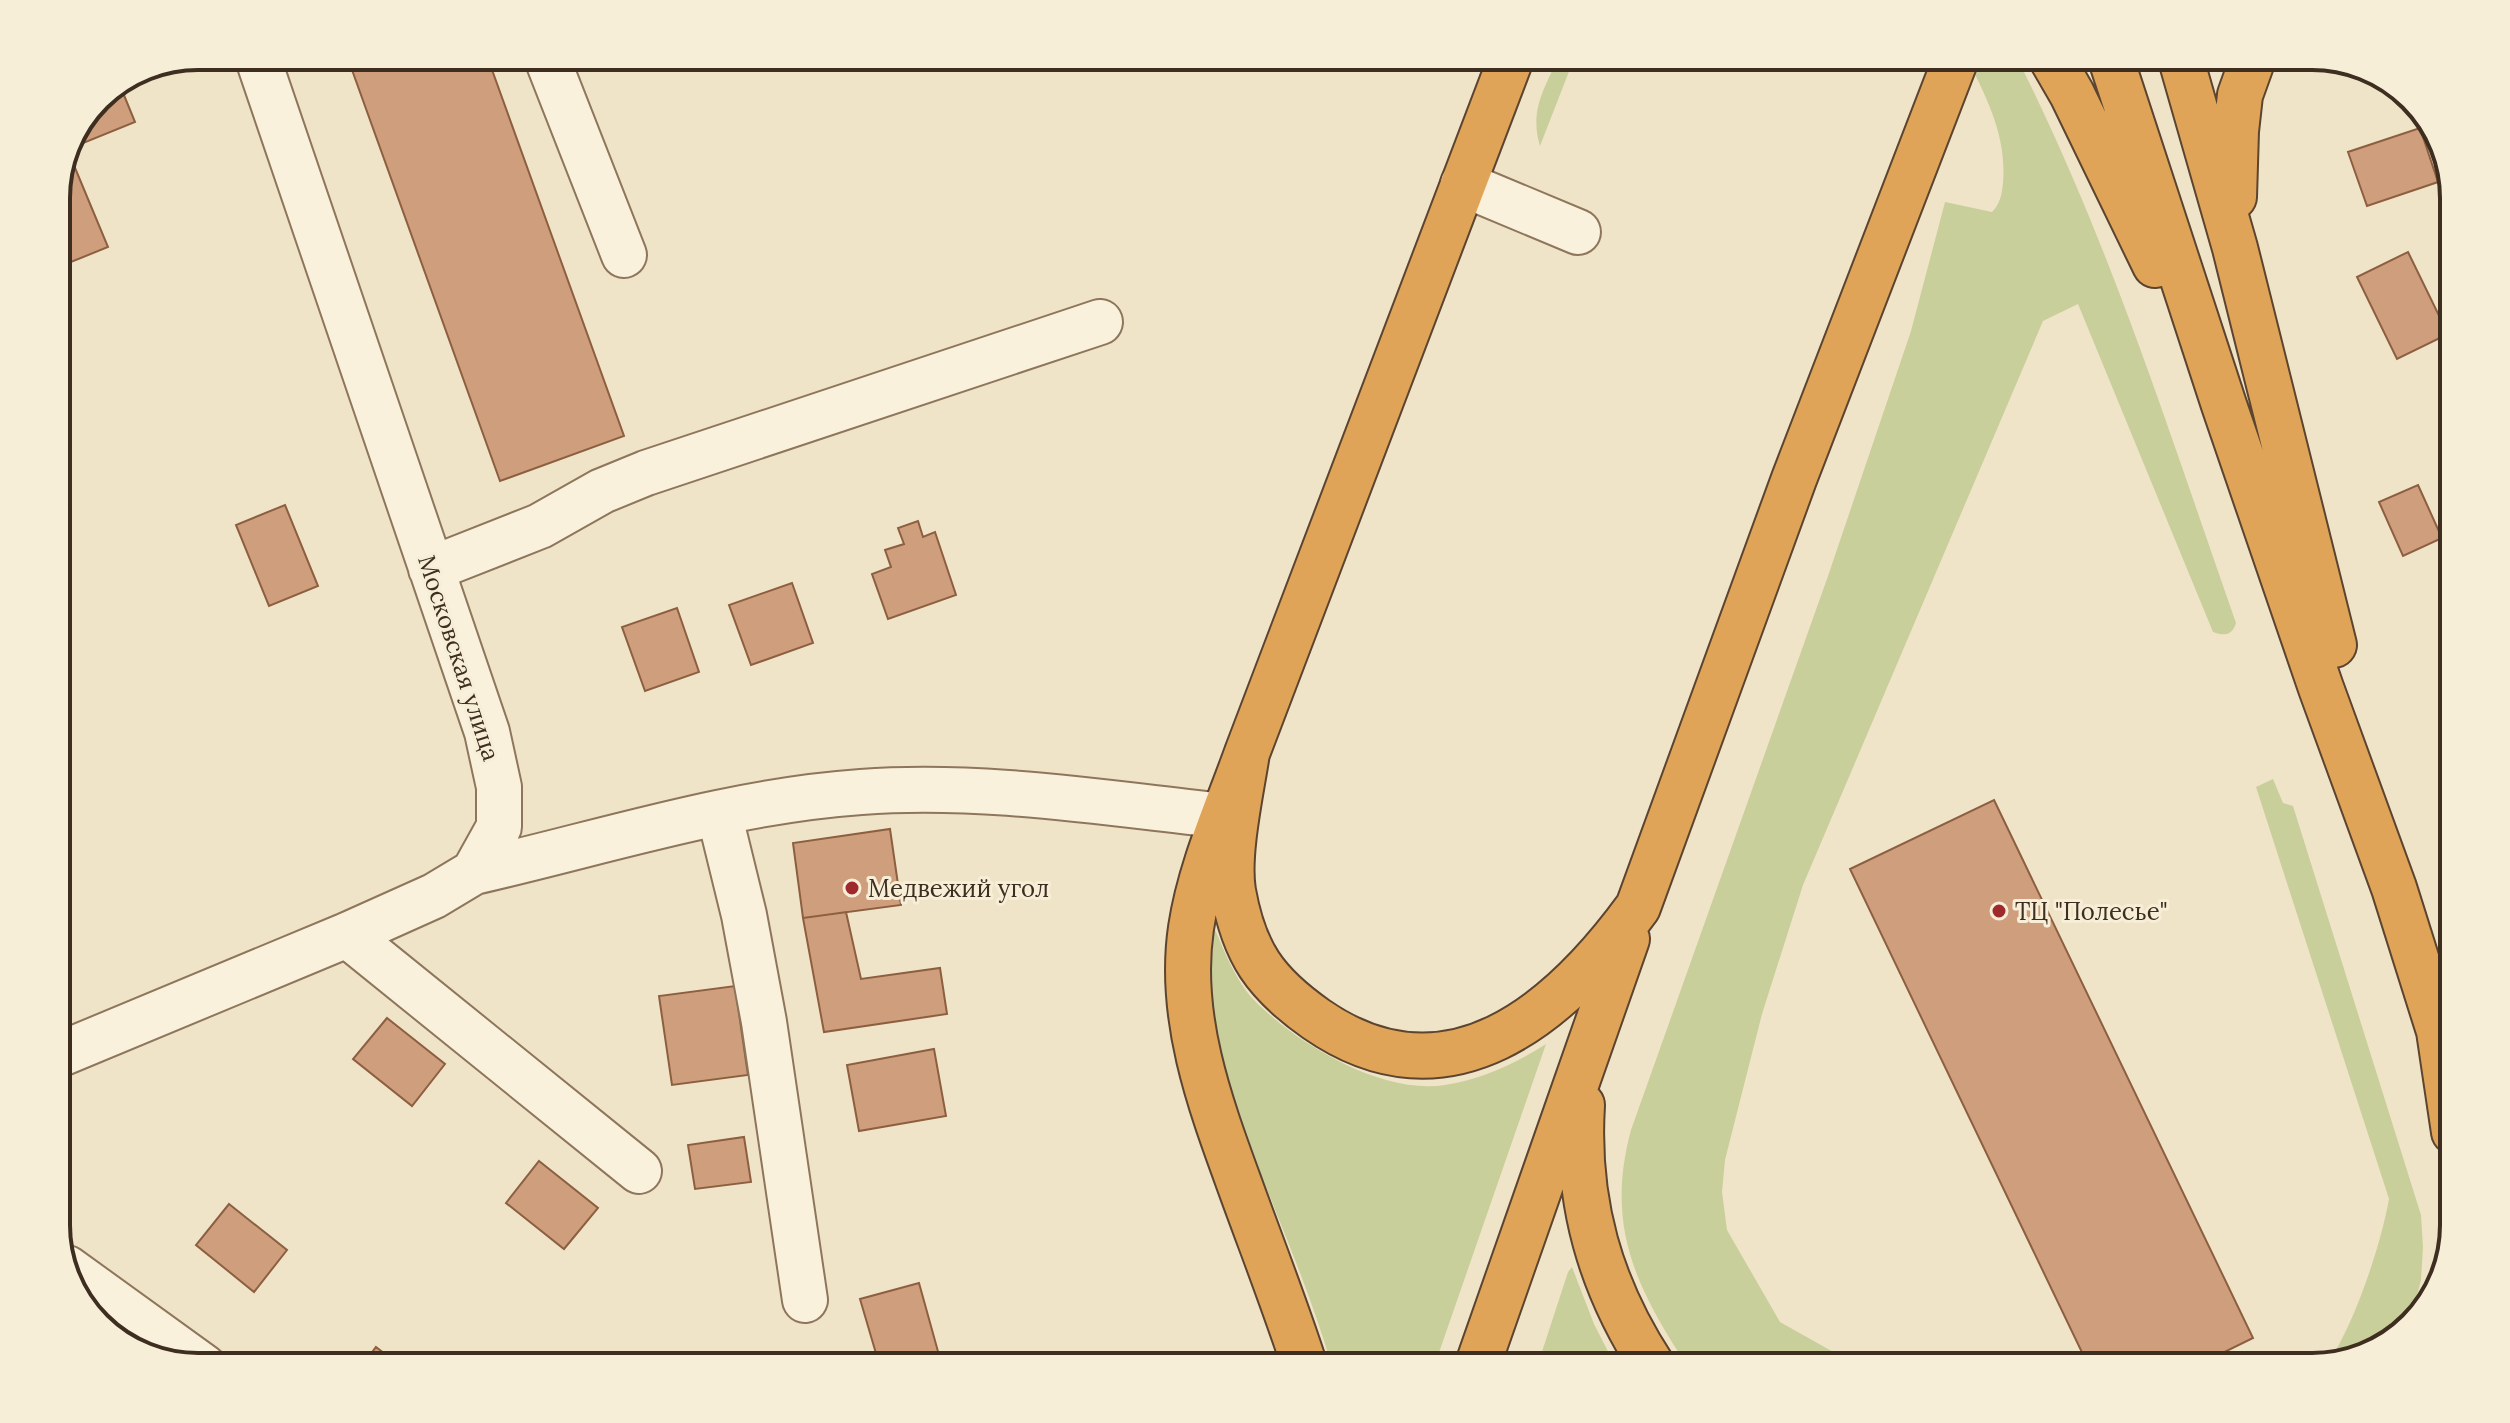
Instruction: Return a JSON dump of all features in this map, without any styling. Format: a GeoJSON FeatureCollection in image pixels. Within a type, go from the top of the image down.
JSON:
{"type":"FeatureCollection","features":[{"type":"Feature","properties":{"kind":"highway"},"geometry":{"type":"LineString","coordinates":[[1300,1353],[1214,1116],[1201,1070],[1191,1015],[1191,927],[1206,869],[1247,753],[1507,70]]}},
{"type":"Feature","properties":{"kind":"highway"},"geometry":{"type":"LineString","coordinates":[[1482,1353],[1638,907],[1794,479],[1951,70]]}},
{"type":"Feature","properties":{"kind":"highway"},"geometry":{"type":"LineString","coordinates":[[2058,70],[2224,405]]}},
{"type":"Feature","properties":{"kind":"highway"},"geometry":{"type":"LineString","coordinates":[[2115,70],[2224,405],[2394,888],[2440,1038]]}},
{"type":"Feature","properties":{"kind":"highway"},"geometry":{"type":"LineString","coordinates":[[2184,70],[2235,248],[2394,888]]}},
{"type":"Feature","properties":{"kind":"highway"},"geometry":{"type":"LineString","coordinates":[[2235,248],[2236,131],[2240,95],[2249,70]]}},
{"type":"Feature","properties":{"kind":"highway"},"geometry":{"type":"LineString","coordinates":[[1247,753],[1233,859],[1232,887],[1239,920],[1251,955],[1276,987],[1342,1037],[1378,1050],[1414,1057],[1448,1054],[1501,1036],[1526,1021],[1585,973],[1638,907]]}},
{"type":"Feature","properties":{"kind":"highway"},"geometry":{"type":"LineString","coordinates":[[1585,1058],[1580,1162],[1587,1211],[1613,1296],[1645,1353]]}},
{"type":"Feature","properties":{"kind":"street","name":"Московская улица"},"geometry":{"type":"LineString","coordinates":[[70,1050],[434,896],[474,872],[499,827],[499,787],[487,732],[262,70]]}},
{"type":"Feature","properties":{"kind":"street"},"geometry":{"type":"LineString","coordinates":[[551,70],[624,255]]}},
{"type":"Feature","properties":{"kind":"street"},"geometry":{"type":"LineString","coordinates":[[1463,184],[1578,232]]}},
{"type":"Feature","properties":{"kind":"street"},"geometry":{"type":"LineString","coordinates":[[431,569],[540,526],[602,491],[646,473],[1100,322]]}},
{"type":"Feature","properties":{"kind":"street"},"geometry":{"type":"LineString","coordinates":[[474,872],[719,813],[861,792],[997,791],[1225,816]]}},
{"type":"Feature","properties":{"kind":"street"},"geometry":{"type":"LineString","coordinates":[[719,813],[744,915],[764,1022],[805,1300]]}},
{"type":"Feature","properties":{"kind":"street"},"geometry":{"type":"LineString","coordinates":[[347,935],[639,1171]]}},
{"type":"Feature","properties":{"kind":"street"},"geometry":{"type":"LineString","coordinates":[[83,1279],[183,1352]]}},
{"type":"Feature","properties":{"kind":"green space"},"geometry":{"type":"Polygon","coordinates":[[[1553,70],[1570,70],[1540,146],[1536,121],[1553,70]]]}},
{"type":"Feature","properties":{"kind":"green space"},"geometry":{"type":"Polygon","coordinates":[[[1973,70],[2023,70],[2080,194],[2108,265],[2236,623],[2227,634],[2213,632],[2078,304],[2043,321],[1803,885],[1762,1014],[1725,1160],[1722,1192],[1727,1230],[1780,1322],[1835,1353],[1679,1353],[1640,1283],[1630,1255],[1622,1196],[1631,1130],[1828,576],[1911,331],[1945,202],[1992,212],[2000,199],[2002,149],[1988,102],[1973,70]]]}},
{"type":"Feature","properties":{"kind":"green space"},"geometry":{"type":"Polygon","coordinates":[[[2273,779],[2283,803],[2293,806],[2421,1215],[2423,1247],[2416,1298],[2402,1315],[2376,1336],[2336,1351],[2365,1284],[2389,1199],[2256,787],[2273,779]]]}},
{"type":"Feature","properties":{"kind":"green space"},"geometry":{"type":"Polygon","coordinates":[[[1213,925],[1247,992],[1272,1017],[1342,1063],[1395,1082],[1420,1086],[1472,1079],[1498,1070],[1546,1044],[1439,1353],[1327,1353],[1226,1078],[1213,1023],[1208,962],[1213,925]]]}},
{"type":"Feature","properties":{"kind":"green space"},"geometry":{"type":"Polygon","coordinates":[[[1572,1267],[1609,1353],[1542,1353],[1572,1267]]]}},
{"type":"Feature","properties":{"kind":"building"},"geometry":{"type":"Polygon","coordinates":[[[352,70],[492,70],[624,436],[500,481],[352,70]]]}},
{"type":"Feature","properties":{"kind":"building"},"geometry":{"type":"Polygon","coordinates":[[[124,95],[135,122],[82,143],[97,120],[124,95]]]}},
{"type":"Feature","properties":{"kind":"building"},"geometry":{"type":"Polygon","coordinates":[[[2419,128],[2438,182],[2367,206],[2348,152],[2419,128]]]}},
{"type":"Feature","properties":{"kind":"building"},"geometry":{"type":"Polygon","coordinates":[[[74,165],[108,247],[70,262],[70,190],[74,165]]]}},
{"type":"Feature","properties":{"kind":"building"},"geometry":{"type":"Polygon","coordinates":[[[2408,252],[2440,318],[2440,338],[2397,359],[2357,277],[2408,252]]]}},
{"type":"Feature","properties":{"kind":"building"},"geometry":{"type":"Polygon","coordinates":[[[2418,485],[2440,539],[2403,556],[2379,502],[2418,485]]]}},
{"type":"Feature","properties":{"kind":"building"},"geometry":{"type":"Polygon","coordinates":[[[285,505],[318,586],[269,606],[236,525],[285,505]]]}},
{"type":"Feature","properties":{"kind":"building"},"geometry":{"type":"Polygon","coordinates":[[[918,521],[923,537],[935,532],[956,595],[888,619],[872,574],[891,567],[885,550],[904,544],[898,528],[918,521]]]}},
{"type":"Feature","properties":{"kind":"building"},"geometry":{"type":"Polygon","coordinates":[[[792,583],[813,643],[751,665],[729,605],[792,583]]]}},
{"type":"Feature","properties":{"kind":"building"},"geometry":{"type":"Polygon","coordinates":[[[677,608],[699,672],[645,691],[622,627],[677,608]]]}},
{"type":"Feature","properties":{"kind":"building"},"geometry":{"type":"Polygon","coordinates":[[[1994,800],[2253,1338],[2222,1353],[2082,1353],[1850,869],[1994,800]]]}},
{"type":"Feature","properties":{"kind":"building"},"geometry":{"type":"Polygon","coordinates":[[[890,829],[901,905],[803,918],[793,843],[890,829]]]}},
{"type":"Feature","properties":{"kind":"building"},"geometry":{"type":"Polygon","coordinates":[[[846,912],[861,979],[940,968],[947,1014],[824,1032],[803,918],[846,912]]]}},
{"type":"Feature","properties":{"kind":"building"},"geometry":{"type":"Polygon","coordinates":[[[735,986],[748,1075],[672,1085],[659,996],[735,986]]]}},
{"type":"Feature","properties":{"kind":"building"},"geometry":{"type":"Polygon","coordinates":[[[387,1018],[445,1064],[412,1106],[353,1059],[387,1018]]]}},
{"type":"Feature","properties":{"kind":"building"},"geometry":{"type":"Polygon","coordinates":[[[934,1049],[946,1116],[859,1131],[847,1065],[934,1049]]]}},
{"type":"Feature","properties":{"kind":"building"},"geometry":{"type":"Polygon","coordinates":[[[744,1137],[751,1182],[695,1189],[688,1145],[744,1137]]]}},
{"type":"Feature","properties":{"kind":"building"},"geometry":{"type":"Polygon","coordinates":[[[539,1161],[598,1208],[564,1249],[506,1203],[539,1161]]]}},
{"type":"Feature","properties":{"kind":"building"},"geometry":{"type":"Polygon","coordinates":[[[229,1204],[287,1250],[254,1292],[196,1245],[229,1204]]]}},
{"type":"Feature","properties":{"kind":"building"},"geometry":{"type":"Polygon","coordinates":[[[919,1283],[938,1353],[876,1353],[860,1299],[919,1283]]]}},
{"type":"Feature","properties":{"kind":"place","name":"Медвежий угол"},"geometry":{"type":"Point","coordinates":[852,888]}},
{"type":"Feature","properties":{"kind":"place","name":"ТЦ \"Полесье\""},"geometry":{"type":"Point","coordinates":[1999,911]}}]}
